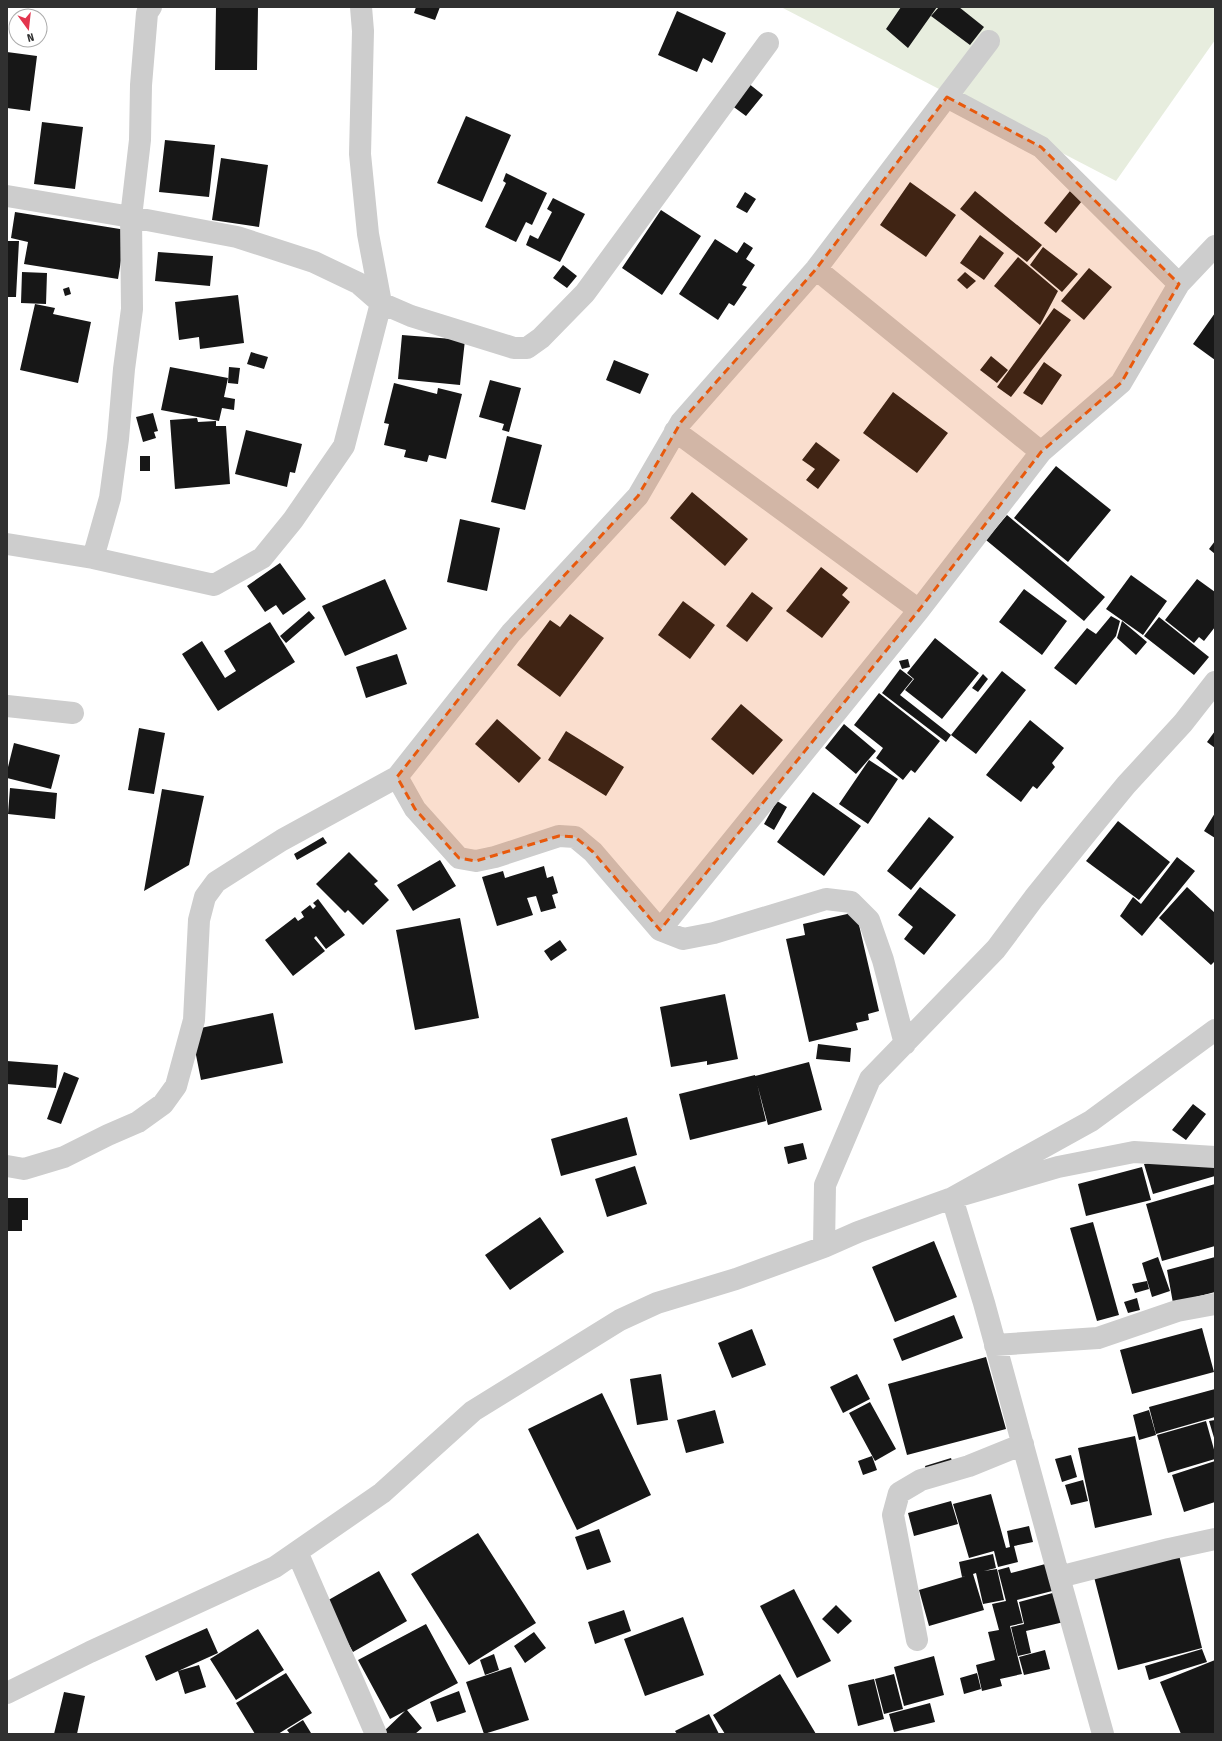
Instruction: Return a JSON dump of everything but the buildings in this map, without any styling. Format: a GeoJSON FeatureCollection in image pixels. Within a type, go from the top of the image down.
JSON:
{"type":"FeatureCollection","features":[{"type":"Feature","properties":{"kind":"street"},"geometry":{"type":"LineString","coordinates":[[93,558],[110,498],[132,309],[131,217],[140,140],[141,85],[147,13],[151,7]]}},
{"type":"Feature","properties":{"kind":"street"},"geometry":{"type":"LineString","coordinates":[[7,544],[93,558],[214,585],[262,558],[293,520],[344,446],[381,303],[368,234],[360,154],[363,31],[362,7]]}},
{"type":"Feature","properties":{"kind":"street"},"geometry":{"type":"LineString","coordinates":[[7,1166],[24,1169],[64,1157],[138,1122],[163,1104],[176,1086],[194,1020],[198,920],[205,897],[216,882],[282,840],[397,777],[512,633],[638,496],[681,422],[816,269],[989,41]]}},
{"type":"Feature","properties":{"kind":"street"},"geometry":{"type":"LineString","coordinates":[[7,196],[237,237],[314,262],[358,283],[381,303],[411,316],[514,348],[527,348],[541,338],[585,293],[768,43]]}},
{"type":"Feature","properties":{"kind":"street"},"geometry":{"type":"LineString","coordinates":[[946,97],[1041,147],[1179,284]]}},
{"type":"Feature","properties":{"kind":"street"},"geometry":{"type":"LineString","coordinates":[[660,930],[919,610],[1041,452],[1121,383],[1179,284],[1215,246]]}},
{"type":"Feature","properties":{"kind":"street"},"geometry":{"type":"LineString","coordinates":[[816,269],[1041,452]]}},
{"type":"Feature","properties":{"kind":"street"},"geometry":{"type":"LineString","coordinates":[[675,431],[919,610]]}},
{"type":"Feature","properties":{"kind":"street"},"geometry":{"type":"LineString","coordinates":[[824,1247],[825,1185],[870,1079],[996,949],[1034,898],[1089,830],[1126,785],[1183,723],[1215,682]]}},
{"type":"Feature","properties":{"kind":"street"},"geometry":{"type":"LineString","coordinates":[[7,706],[73,713]]}},
{"type":"Feature","properties":{"kind":"street"},"geometry":{"type":"LineString","coordinates":[[397,777],[415,810],[459,858],[476,861],[496,857],[559,836],[575,837],[592,852],[660,930],[683,939],[714,933],[826,899],[851,902],[869,920],[883,960],[905,1044]]}},
{"type":"Feature","properties":{"kind":"street"},"geometry":{"type":"LineString","coordinates":[[952,1198],[1091,1121],[1215,1030]]}},
{"type":"Feature","properties":{"kind":"street"},"geometry":{"type":"LineString","coordinates":[[7,1693],[90,1652],[275,1567],[382,1492],[473,1411],[620,1320],[657,1302],[736,1279],[952,1198],[1058,1167],[1134,1152],[1215,1157]]}},
{"type":"Feature","properties":{"kind":"street"},"geometry":{"type":"LineString","coordinates":[[952,1198],[995,1345],[1059,1578],[1104,1734]]}},
{"type":"Feature","properties":{"kind":"street"},"geometry":{"type":"LineString","coordinates":[[995,1345],[1098,1338],[1177,1311],[1215,1304]]}},
{"type":"Feature","properties":{"kind":"street"},"geometry":{"type":"LineString","coordinates":[[917,1640],[893,1515],[900,1493],[921,1480],[969,1466],[1022,1444]]}},
{"type":"Feature","properties":{"kind":"street"},"geometry":{"type":"LineString","coordinates":[[1059,1578],[1215,1539]]}},
{"type":"Feature","properties":{"kind":"street"},"geometry":{"type":"LineString","coordinates":[[297,1552],[376,1734]]}},
{"type":"Feature","properties":{"kind":"highlighted area"},"geometry":{"type":"Polygon","coordinates":[[[947,97],[1041,147],[1179,284],[1121,383],[1041,452],[919,610],[660,930],[593,852],[575,837],[559,836],[476,861],[459,858],[415,809],[397,777],[511,633],[638,496],[681,422],[816,269],[947,97]]]}},
{"type":"Feature","properties":{"kind":"green space"},"geometry":{"type":"Polygon","coordinates":[[[781,7],[1215,7],[1215,40],[1116,181],[781,7]]]}}]}
